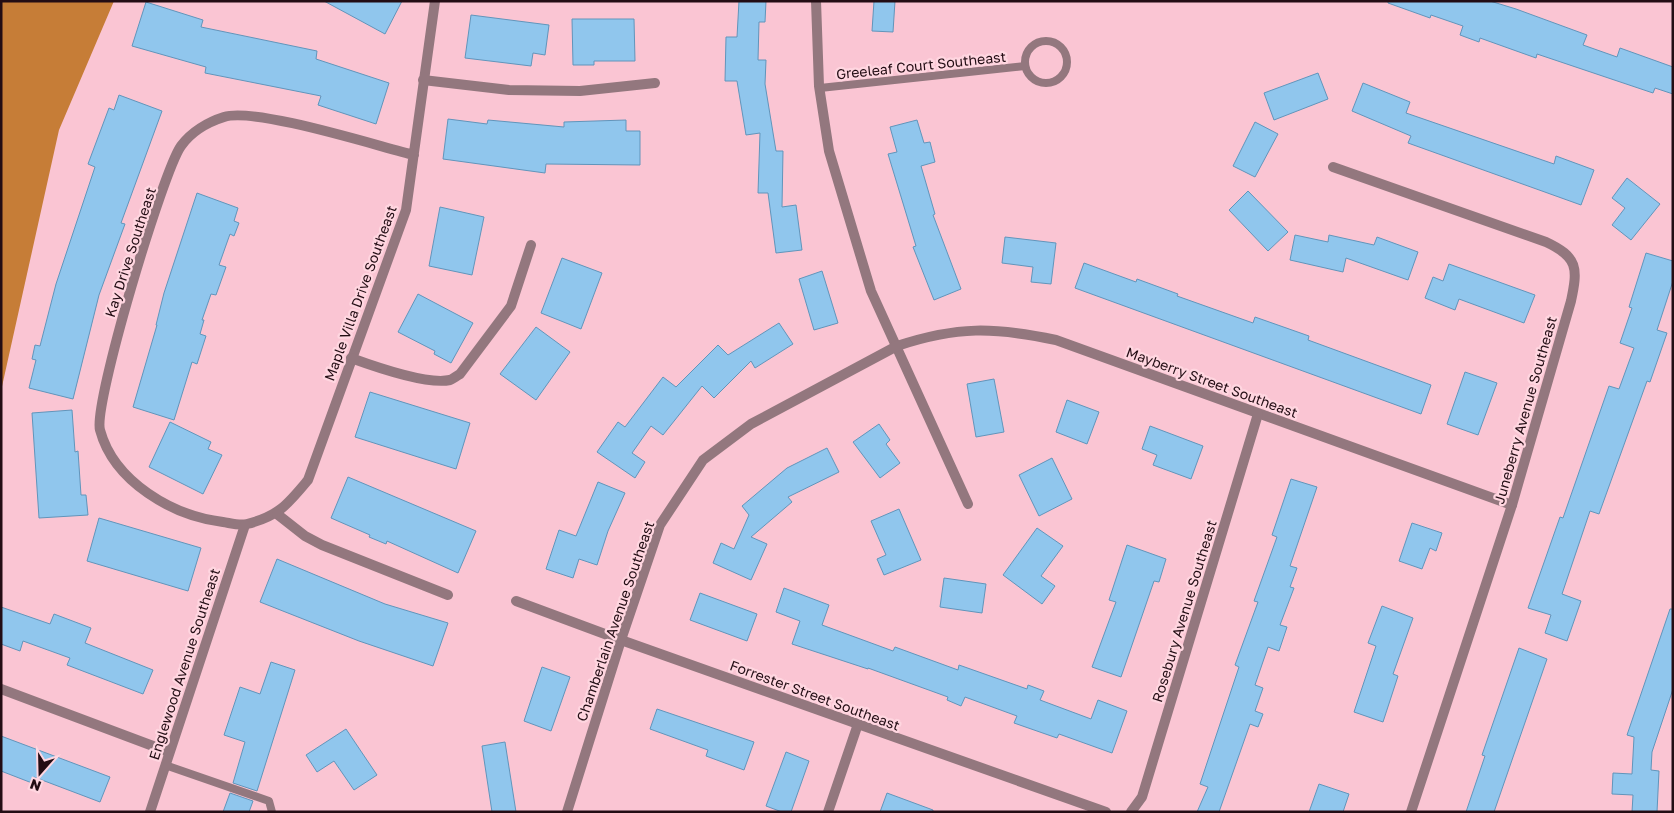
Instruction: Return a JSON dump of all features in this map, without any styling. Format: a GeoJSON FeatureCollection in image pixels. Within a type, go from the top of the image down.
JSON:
{"type":"FeatureCollection","features":[{"type":"Feature","properties":{"kind":"street","name":"Maple Villa Drive Southeast"},"geometry":{"type":"LineString","coordinates":[[245,525],[277,514],[308,480],[350,358],[368,318],[406,210],[435,1]]}},
{"type":"Feature","properties":{"kind":"street"},"geometry":{"type":"LineString","coordinates":[[816,1],[820,88],[832,160],[871,291],[968,504]]}},
{"type":"Feature","properties":{"kind":"street"},"geometry":{"type":"LineString","coordinates":[[423,80],[527,90],[580,91],[655,83]]}},
{"type":"Feature","properties":{"kind":"street","name":"Kay Drive Southeast"},"geometry":{"type":"LineString","coordinates":[[245,525],[202,520],[161,502],[130,479],[111,456],[99,428],[103,390],[128,301],[158,205],[180,147],[192,134],[226,116],[263,117],[414,155]]}},
{"type":"Feature","properties":{"kind":"street","name":"Juneberry Avenue Southeast"},"geometry":{"type":"LineString","coordinates":[[1333,167],[1546,242],[1563,250],[1573,262],[1576,276],[1572,301],[1512,505],[1411,812]]}},
{"type":"Feature","properties":{"kind":"street"},"geometry":{"type":"LineString","coordinates":[[350,358],[392,372],[424,378],[450,380],[460,374],[511,306],[531,245]]}},
{"type":"Feature","properties":{"kind":"street","name":"Mayberry Street Southeast"},"geometry":{"type":"LineString","coordinates":[[897,346],[946,333],[975,330],[1021,332],[1056,340],[1512,505]]}},
{"type":"Feature","properties":{"kind":"street","name":"Chamberlain Avenue Southeast"},"geometry":{"type":"LineString","coordinates":[[567,812],[621,640],[660,525],[703,460],[751,424],[897,346]]}},
{"type":"Feature","properties":{"kind":"street","name":"Rosebury Avenue Southeast"},"geometry":{"type":"LineString","coordinates":[[1131,812],[1142,797],[1258,414]]}},
{"type":"Feature","properties":{"kind":"street"},"geometry":{"type":"LineString","coordinates":[[277,514],[305,536],[322,546],[448,595]]}},
{"type":"Feature","properties":{"kind":"street","name":"Englewood Avenue Southeast"},"geometry":{"type":"LineString","coordinates":[[150,812],[245,525]]}},
{"type":"Feature","properties":{"kind":"street","name":"Forrester Street Southeast"},"geometry":{"type":"LineString","coordinates":[[516,601],[1106,812]]}},
{"type":"Feature","properties":{"kind":"street"},"geometry":{"type":"LineString","coordinates":[[1,689],[169,752]]}},
{"type":"Feature","properties":{"kind":"street"},"geometry":{"type":"LineString","coordinates":[[828,812],[858,724]]}},
{"type":"Feature","properties":{"kind":"lane","name":"Greeleaf Court Southeast"},"geometry":{"type":"LineString","coordinates":[[1043,41],[1062,48],[1067,61],[1063,74],[1052,83],[1045,83],[1032,78],[1025,66],[1027,53],[1036,43],[1043,41]]}},
{"type":"Feature","properties":{"kind":"lane","name":"Greeleaf Court Southeast"},"geometry":{"type":"LineString","coordinates":[[820,88],[1025,66]]}},
{"type":"Feature","properties":{"kind":"lane"},"geometry":{"type":"LineString","coordinates":[[165,765],[269,801],[272,812]]}},
{"type":"Feature","properties":{"kind":"shaded area"},"geometry":{"type":"Polygon","coordinates":[[[1,1],[114,1],[59,130],[1,391],[1,1]]]}},
{"type":"Feature","properties":{"kind":"building"},"geometry":{"type":"Polygon","coordinates":[[[324,1],[402,1],[385,34],[324,1]]]}},
{"type":"Feature","properties":{"kind":"building"},"geometry":{"type":"Polygon","coordinates":[[[739,1],[766,1],[765,22],[759,22],[758,60],[766,60],[765,84],[776,151],[783,151],[782,207],[796,205],[802,250],[776,253],[768,193],[758,193],[760,133],[746,135],[737,81],[725,81],[726,37],[737,37],[739,1]]]}},
{"type":"Feature","properties":{"kind":"building"},"geometry":{"type":"Polygon","coordinates":[[[874,1],[895,1],[893,32],[872,31],[874,1]]]}},
{"type":"Feature","properties":{"kind":"building"},"geometry":{"type":"Polygon","coordinates":[[[1388,1],[1490,1],[1516,9],[1587,35],[1583,45],[1617,57],[1620,48],[1673,67],[1673,94],[1655,88],[1653,93],[1537,54],[1536,58],[1480,38],[1479,42],[1460,35],[1463,26],[1431,15],[1430,18],[1388,3],[1388,1]]]}},
{"type":"Feature","properties":{"kind":"building"},"geometry":{"type":"Polygon","coordinates":[[[146,2],[203,20],[201,27],[317,51],[316,59],[389,83],[376,124],[318,105],[321,96],[205,73],[206,67],[132,46],[146,2]]]}},
{"type":"Feature","properties":{"kind":"building"},"geometry":{"type":"Polygon","coordinates":[[[471,15],[549,25],[545,55],[533,53],[531,66],[465,58],[471,15]]]}},
{"type":"Feature","properties":{"kind":"building"},"geometry":{"type":"Polygon","coordinates":[[[572,19],[634,19],[635,61],[594,61],[594,65],[573,65],[572,19]]]}},
{"type":"Feature","properties":{"kind":"building"},"geometry":{"type":"Polygon","coordinates":[[[1318,73],[1328,99],[1274,120],[1264,93],[1318,73]]]}},
{"type":"Feature","properties":{"kind":"building"},"geometry":{"type":"Polygon","coordinates":[[[1363,83],[1410,102],[1406,113],[1554,164],[1556,156],[1594,170],[1581,205],[1408,143],[1411,136],[1352,111],[1363,83]]]}},
{"type":"Feature","properties":{"kind":"building"},"geometry":{"type":"Polygon","coordinates":[[[119,95],[162,111],[121,223],[125,224],[99,295],[73,399],[29,388],[36,360],[32,359],[35,345],[40,346],[56,284],[95,167],[88,164],[109,108],[114,110],[119,95]]]}},
{"type":"Feature","properties":{"kind":"building"},"geometry":{"type":"Polygon","coordinates":[[[448,119],[487,124],[488,120],[564,127],[564,122],[626,120],[626,131],[640,131],[640,165],[546,164],[545,173],[443,159],[448,119]]]}},
{"type":"Feature","properties":{"kind":"building"},"geometry":{"type":"Polygon","coordinates":[[[917,120],[924,143],[930,142],[935,162],[921,166],[935,214],[933,215],[961,289],[934,300],[913,247],[916,246],[888,154],[897,152],[890,127],[917,120]]]}},
{"type":"Feature","properties":{"kind":"building"},"geometry":{"type":"Polygon","coordinates":[[[1255,122],[1278,134],[1255,177],[1233,166],[1255,122]]]}},
{"type":"Feature","properties":{"kind":"building"},"geometry":{"type":"Polygon","coordinates":[[[1627,178],[1660,204],[1631,240],[1612,225],[1625,208],[1612,198],[1627,178]]]}},
{"type":"Feature","properties":{"kind":"building"},"geometry":{"type":"Polygon","coordinates":[[[1248,191],[1288,232],[1268,251],[1229,210],[1248,191]]]}},
{"type":"Feature","properties":{"kind":"building"},"geometry":{"type":"Polygon","coordinates":[[[197,193],[238,208],[234,221],[239,223],[234,236],[230,234],[219,265],[226,267],[216,295],[211,294],[202,320],[204,320],[200,334],[206,336],[197,364],[192,362],[174,420],[133,407],[157,325],[164,293],[197,193]]]}},
{"type":"Feature","properties":{"kind":"building"},"geometry":{"type":"Polygon","coordinates":[[[440,207],[484,217],[472,275],[429,266],[440,207]]]}},
{"type":"Feature","properties":{"kind":"building"},"geometry":{"type":"Polygon","coordinates":[[[1295,235],[1328,242],[1329,235],[1374,245],[1377,237],[1418,252],[1408,280],[1346,258],[1343,272],[1290,260],[1295,235]]]}},
{"type":"Feature","properties":{"kind":"building"},"geometry":{"type":"Polygon","coordinates":[[[1005,237],[1056,243],[1051,284],[1031,282],[1033,267],[1002,263],[1005,237]]]}},
{"type":"Feature","properties":{"kind":"building"},"geometry":{"type":"Polygon","coordinates":[[[1646,253],[1673,261],[1673,281],[1657,330],[1667,333],[1650,382],[1647,381],[1599,514],[1590,511],[1562,594],[1581,601],[1567,641],[1545,633],[1551,615],[1528,608],[1560,517],[1563,518],[1609,386],[1619,389],[1634,348],[1620,343],[1632,308],[1629,307],[1646,253]]]}},
{"type":"Feature","properties":{"kind":"building"},"geometry":{"type":"Polygon","coordinates":[[[562,258],[602,273],[581,329],[541,313],[562,258]]]}},
{"type":"Feature","properties":{"kind":"building"},"geometry":{"type":"Polygon","coordinates":[[[1084,263],[1136,282],[1137,279],[1178,294],[1177,296],[1253,323],[1255,317],[1309,336],[1308,340],[1431,385],[1421,414],[1075,288],[1084,263]]]}},
{"type":"Feature","properties":{"kind":"building"},"geometry":{"type":"Polygon","coordinates":[[[1449,264],[1535,295],[1524,323],[1459,299],[1455,310],[1425,298],[1433,277],[1443,281],[1449,264]]]}},
{"type":"Feature","properties":{"kind":"building"},"geometry":{"type":"Polygon","coordinates":[[[822,271],[838,323],[814,330],[799,279],[822,271]]]}},
{"type":"Feature","properties":{"kind":"building"},"geometry":{"type":"Polygon","coordinates":[[[418,294],[473,323],[451,363],[434,354],[435,351],[398,332],[418,294]]]}},
{"type":"Feature","properties":{"kind":"building"},"geometry":{"type":"Polygon","coordinates":[[[779,323],[793,344],[755,368],[751,361],[714,398],[702,386],[663,435],[651,426],[632,453],[645,462],[635,478],[597,452],[618,422],[625,427],[663,377],[676,387],[718,345],[728,355],[779,323]]]}},
{"type":"Feature","properties":{"kind":"building"},"geometry":{"type":"Polygon","coordinates":[[[536,327],[570,352],[536,400],[500,374],[536,327]]]}},
{"type":"Feature","properties":{"kind":"building"},"geometry":{"type":"Polygon","coordinates":[[[1465,372],[1497,383],[1478,435],[1447,424],[1465,372]]]}},
{"type":"Feature","properties":{"kind":"building"},"geometry":{"type":"Polygon","coordinates":[[[994,379],[1004,432],[976,437],[967,384],[994,379]]]}},
{"type":"Feature","properties":{"kind":"building"},"geometry":{"type":"Polygon","coordinates":[[[370,392],[470,423],[456,469],[355,437],[370,392]]]}},
{"type":"Feature","properties":{"kind":"building"},"geometry":{"type":"Polygon","coordinates":[[[1067,400],[1099,412],[1087,444],[1056,432],[1067,400]]]}},
{"type":"Feature","properties":{"kind":"building"},"geometry":{"type":"Polygon","coordinates":[[[72,410],[75,452],[78,451],[81,495],[86,495],[88,515],[39,518],[32,413],[72,410]]]}},
{"type":"Feature","properties":{"kind":"building"},"geometry":{"type":"Polygon","coordinates":[[[170,422],[211,442],[208,449],[222,455],[203,494],[149,467],[170,422]]]}},
{"type":"Feature","properties":{"kind":"building"},"geometry":{"type":"Polygon","coordinates":[[[879,424],[890,440],[886,444],[900,463],[880,478],[853,442],[879,424]]]}},
{"type":"Feature","properties":{"kind":"building"},"geometry":{"type":"Polygon","coordinates":[[[1150,426],[1203,446],[1191,479],[1153,465],[1157,455],[1142,449],[1150,426]]]}},
{"type":"Feature","properties":{"kind":"building"},"geometry":{"type":"Polygon","coordinates":[[[827,448],[839,472],[788,497],[792,502],[751,537],[767,544],[751,580],[713,563],[721,543],[734,549],[749,515],[742,506],[787,468],[827,448]]]}},
{"type":"Feature","properties":{"kind":"building"},"geometry":{"type":"Polygon","coordinates":[[[1052,458],[1072,499],[1039,516],[1019,475],[1052,458]]]}},
{"type":"Feature","properties":{"kind":"building"},"geometry":{"type":"Polygon","coordinates":[[[348,477],[476,531],[458,573],[387,541],[386,544],[369,537],[370,535],[331,518],[348,477]]]}},
{"type":"Feature","properties":{"kind":"building"},"geometry":{"type":"Polygon","coordinates":[[[1291,479],[1317,487],[1290,566],[1297,568],[1290,587],[1294,588],[1280,625],[1287,627],[1279,651],[1268,647],[1255,685],[1263,688],[1255,711],[1263,714],[1258,727],[1250,724],[1219,812],[1197,812],[1208,787],[1200,784],[1239,667],[1235,665],[1258,602],[1254,601],[1277,537],[1272,535],[1291,479]]]}},
{"type":"Feature","properties":{"kind":"building"},"geometry":{"type":"Polygon","coordinates":[[[598,482],[625,493],[608,531],[597,565],[579,559],[573,578],[546,569],[559,530],[576,536],[598,482]]]}},
{"type":"Feature","properties":{"kind":"building"},"geometry":{"type":"Polygon","coordinates":[[[899,509],[921,560],[884,575],[877,559],[886,555],[871,521],[899,509]]]}},
{"type":"Feature","properties":{"kind":"building"},"geometry":{"type":"Polygon","coordinates":[[[99,518],[201,548],[188,591],[87,561],[99,518]]]}},
{"type":"Feature","properties":{"kind":"building"},"geometry":{"type":"Polygon","coordinates":[[[1412,523],[1442,533],[1436,551],[1430,548],[1422,569],[1399,561],[1412,523]]]}},
{"type":"Feature","properties":{"kind":"building"},"geometry":{"type":"Polygon","coordinates":[[[1037,528],[1063,546],[1041,576],[1055,586],[1042,604],[1003,575],[1037,528]]]}},
{"type":"Feature","properties":{"kind":"building"},"geometry":{"type":"Polygon","coordinates":[[[1127,545],[1166,559],[1159,582],[1154,581],[1121,677],[1092,667],[1116,602],[1109,600],[1127,545]]]}},
{"type":"Feature","properties":{"kind":"building"},"geometry":{"type":"Polygon","coordinates":[[[277,559],[385,604],[448,623],[433,666],[359,641],[260,602],[277,559]]]}},
{"type":"Feature","properties":{"kind":"building"},"geometry":{"type":"Polygon","coordinates":[[[944,578],[986,584],[982,613],[940,607],[944,578]]]}},
{"type":"Feature","properties":{"kind":"building"},"geometry":{"type":"Polygon","coordinates":[[[784,588],[829,605],[822,625],[893,651],[895,647],[958,670],[959,665],[1027,689],[1028,685],[1044,691],[1040,700],[1091,719],[1098,700],[1127,711],[1112,753],[1059,734],[1057,738],[1014,723],[1017,716],[965,697],[961,706],[947,700],[948,697],[868,668],[792,644],[800,621],[776,612],[784,588]]]}},
{"type":"Feature","properties":{"kind":"building"},"geometry":{"type":"Polygon","coordinates":[[[700,593],[757,614],[747,641],[690,620],[700,593]]]}},
{"type":"Feature","properties":{"kind":"building"},"geometry":{"type":"Polygon","coordinates":[[[1382,606],[1413,618],[1393,674],[1398,676],[1383,722],[1354,712],[1376,646],[1368,643],[1382,606]]]}},
{"type":"Feature","properties":{"kind":"building"},"geometry":{"type":"Polygon","coordinates":[[[1,607],[50,624],[54,614],[91,628],[85,643],[153,670],[143,694],[67,665],[70,658],[23,641],[20,651],[1,644],[1,607]]]}},
{"type":"Feature","properties":{"kind":"building"},"geometry":{"type":"Polygon","coordinates":[[[1670,609],[1673,609],[1673,689],[1652,752],[1651,770],[1659,771],[1657,812],[1632,812],[1633,795],[1612,794],[1613,773],[1632,774],[1634,737],[1627,735],[1670,609]]]}},
{"type":"Feature","properties":{"kind":"building"},"geometry":{"type":"Polygon","coordinates":[[[1519,648],[1547,659],[1494,812],[1466,812],[1485,756],[1482,755],[1519,648]]]}},
{"type":"Feature","properties":{"kind":"building"},"geometry":{"type":"Polygon","coordinates":[[[271,662],[295,670],[257,791],[233,783],[245,742],[224,735],[240,687],[260,694],[271,662]]]}},
{"type":"Feature","properties":{"kind":"building"},"geometry":{"type":"Polygon","coordinates":[[[542,667],[570,677],[551,731],[524,721],[542,667]]]}},
{"type":"Feature","properties":{"kind":"building"},"geometry":{"type":"Polygon","coordinates":[[[657,709],[754,742],[744,770],[706,756],[708,750],[650,729],[657,709]]]}},
{"type":"Feature","properties":{"kind":"building"},"geometry":{"type":"Polygon","coordinates":[[[346,729],[377,775],[354,790],[334,761],[317,772],[306,755],[346,729]]]}},
{"type":"Feature","properties":{"kind":"building"},"geometry":{"type":"Polygon","coordinates":[[[1,736],[110,777],[100,802],[34,777],[32,783],[1,771],[1,736]]]}},
{"type":"Feature","properties":{"kind":"building"},"geometry":{"type":"Polygon","coordinates":[[[505,742],[516,812],[492,812],[482,746],[505,742]]]}},
{"type":"Feature","properties":{"kind":"building"},"geometry":{"type":"Polygon","coordinates":[[[786,752],[809,761],[791,812],[782,812],[766,806],[786,752]]]}},
{"type":"Feature","properties":{"kind":"building"},"geometry":{"type":"Polygon","coordinates":[[[1319,784],[1349,794],[1343,812],[1309,812],[1319,784]]]}},
{"type":"Feature","properties":{"kind":"building"},"geometry":{"type":"Polygon","coordinates":[[[230,793],[253,801],[249,812],[223,812],[230,793]]]}},
{"type":"Feature","properties":{"kind":"building"},"geometry":{"type":"Polygon","coordinates":[[[887,793],[933,810],[933,812],[880,812],[887,793]]]}}]}
